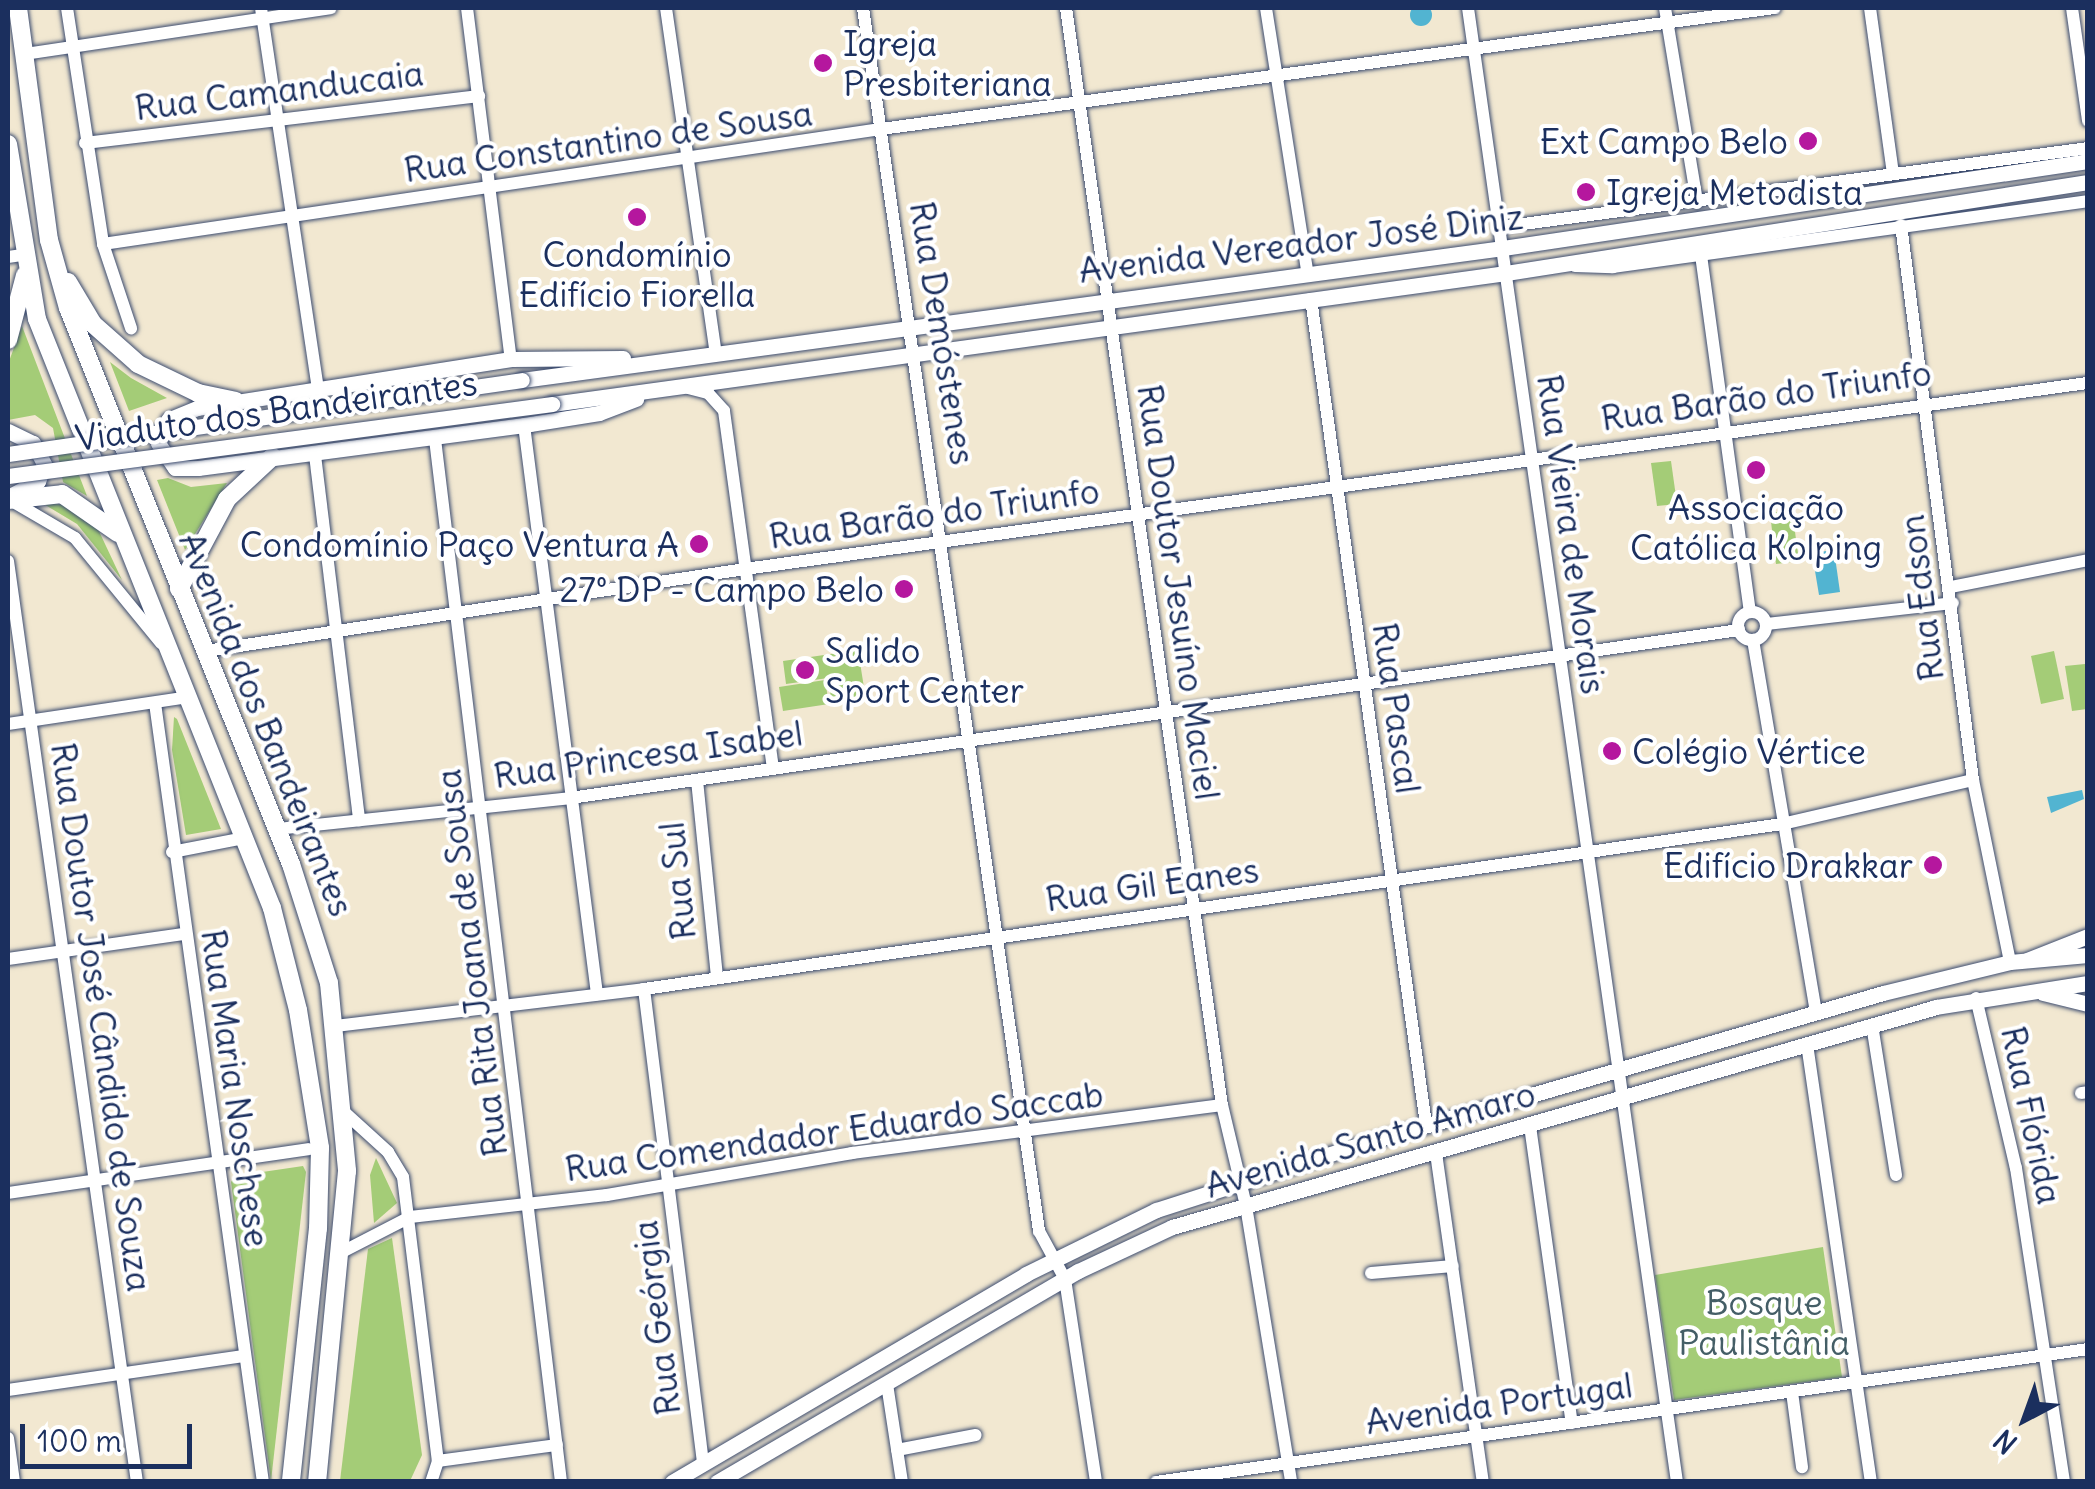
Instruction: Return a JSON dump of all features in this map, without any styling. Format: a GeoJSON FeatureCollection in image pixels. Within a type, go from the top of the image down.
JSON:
{"type":"FeatureCollection","features":[{"type":"Feature","properties":{"kind":"highway","name":"Avenida dos Bandeirantes"},"geometry":{"type":"LineString","coordinates":[[18,8],[49,240],[94,380],[316,932],[335,1026],[344,1111],[344,1250],[317,1482]]}},
{"type":"Feature","properties":{"kind":"highway","name":"Avenida dos Bandeirantes"},"geometry":{"type":"LineString","coordinates":[[8,144],[19,260],[55,370],[244,838],[286,959],[320,1148],[318,1228],[290,1482]]}},
{"type":"Feature","properties":{"kind":"highway"},"geometry":{"type":"LineString","coordinates":[[49,240],[73,293],[119,348],[158,378],[236,401]]}},
{"type":"Feature","properties":{"kind":"highway"},"geometry":{"type":"LineString","coordinates":[[8,340],[19,260]]}},
{"type":"Feature","properties":{"kind":"highway"},"geometry":{"type":"LineString","coordinates":[[179,590],[226,500],[272,457]]}},
{"type":"Feature","properties":{"kind":"highway"},"geometry":{"type":"LineString","coordinates":[[8,499],[62,494],[123,537]]}},
{"type":"Feature","properties":{"kind":"main road","name":"Avenida Vereador José Diniz"},"geometry":{"type":"LineString","coordinates":[[522,380],[1307,271],[1503,248],[2088,161]]}},
{"type":"Feature","properties":{"kind":"main road","name":"Avenida Vereador José Diniz"},"geometry":{"type":"LineString","coordinates":[[552,404],[1506,273],[2088,182]]}},
{"type":"Feature","properties":{"kind":"main road"},"geometry":{"type":"LineString","coordinates":[[642,362],[511,360],[236,401],[168,420],[158,434],[161,454],[181,470],[315,454],[599,413],[662,389]]}},
{"type":"Feature","properties":{"kind":"main road","name":"Viaduto dos Bandeirantes"},"geometry":{"type":"LineString","coordinates":[[8,454],[522,380]]}},
{"type":"Feature","properties":{"kind":"main road","name":"Viaduto dos Bandeirantes"},"geometry":{"type":"LineString","coordinates":[[8,476],[552,404]]}},
{"type":"Feature","properties":{"kind":"main road"},"geometry":{"type":"LineString","coordinates":[[8,431],[33,443],[44,464],[38,481],[8,499]]}},
{"type":"Feature","properties":{"kind":"main road","name":"Avenida Santo Amaro"},"geometry":{"type":"LineString","coordinates":[[672,1482],[1052,1260],[1156,1210],[1620,1067],[1816,1013],[2025,962],[2088,936]]}},
{"type":"Feature","properties":{"kind":"main road"},"geometry":{"type":"LineString","coordinates":[[2025,962],[2088,954]]}},
{"type":"Feature","properties":{"kind":"main road"},"geometry":{"type":"LineString","coordinates":[[2034,990],[2088,984]]}},
{"type":"Feature","properties":{"kind":"main road","name":"Avenida Santo Amaro"},"geometry":{"type":"LineString","coordinates":[[717,1482],[1129,1243],[1622,1097],[1976,998],[2034,990],[2088,1004]]}},
{"type":"Feature","properties":{"kind":"street"},"geometry":{"type":"LineString","coordinates":[[67,8],[102,244],[131,328]]}},
{"type":"Feature","properties":{"kind":"street"},"geometry":{"type":"LineString","coordinates":[[25,54],[261,12],[330,8]]}},
{"type":"Feature","properties":{"kind":"street"},"geometry":{"type":"LineString","coordinates":[[467,8],[511,360]]}},
{"type":"Feature","properties":{"kind":"street"},"geometry":{"type":"LineString","coordinates":[[666,8],[716,353]]}},
{"type":"Feature","properties":{"kind":"street","name":"Rua Demóstenes"},"geometry":{"type":"LineString","coordinates":[[864,8],[945,541],[1040,1239],[1065,1280]]}},
{"type":"Feature","properties":{"kind":"street","name":"Rua Doutor Jesuíno Maciel"},"geometry":{"type":"LineString","coordinates":[[1066,8],[1222,1105],[1228,1185],[1246,1206],[1290,1482]]}},
{"type":"Feature","properties":{"kind":"street"},"geometry":{"type":"LineString","coordinates":[[1266,8],[1307,271]]}},
{"type":"Feature","properties":{"kind":"street","name":"Rua Vieira de Morais"},"geometry":{"type":"LineString","coordinates":[[1468,8],[1677,1482]]}},
{"type":"Feature","properties":{"kind":"street","name":"Rua Constantino de Sousa"},"geometry":{"type":"LineString","coordinates":[[102,244],[686,163],[881,129],[1079,101],[1475,53],[1666,15],[1775,8]]}},
{"type":"Feature","properties":{"kind":"street"},"geometry":{"type":"LineString","coordinates":[[1870,8],[1894,173]]}},
{"type":"Feature","properties":{"kind":"street"},"geometry":{"type":"LineString","coordinates":[[2072,8],[2083,54],[2088,121]]}},
{"type":"Feature","properties":{"kind":"street"},"geometry":{"type":"LineString","coordinates":[[261,12],[318,388]]}},
{"type":"Feature","properties":{"kind":"street"},"geometry":{"type":"LineString","coordinates":[[1666,15],[1697,202]]}},
{"type":"Feature","properties":{"kind":"street","name":"Rua Camanducaia"},"geometry":{"type":"LineString","coordinates":[[85,144],[479,96]]}},
{"type":"Feature","properties":{"kind":"street","name":"Avenida Vereador José Diniz"},"geometry":{"type":"LineString","coordinates":[[1500,227],[2088,148]]}},
{"type":"Feature","properties":{"kind":"street","name":"Avenida Vereador José Diniz"},"geometry":{"type":"LineString","coordinates":[[1558,264],[1613,267],[2088,201]]}},
{"type":"Feature","properties":{"kind":"street","name":"Rua Edson"},"geometry":{"type":"LineString","coordinates":[[1901,226],[1951,587],[1973,780],[2025,962]]}},
{"type":"Feature","properties":{"kind":"street"},"geometry":{"type":"LineString","coordinates":[[1701,254],[1730,430],[1750,612],[1739,630],[1753,640],[1816,1013]]}},
{"type":"Feature","properties":{"kind":"street","name":"Rua Pascal"},"geometry":{"type":"LineString","coordinates":[[1311,300],[1426,1125]]}},
{"type":"Feature","properties":{"kind":"street","name":"Rua Barão do Triunfo"},"geometry":{"type":"LineString","coordinates":[[206,651],[337,628],[546,604],[745,569],[2088,382]]}},
{"type":"Feature","properties":{"kind":"street"},"geometry":{"type":"LineString","coordinates":[[680,387],[708,393],[724,411],[773,768]]}},
{"type":"Feature","properties":{"kind":"street"},"geometry":{"type":"LineString","coordinates":[[524,425],[597,994]]}},
{"type":"Feature","properties":{"kind":"street","name":"Rua Rita Joana de Sousa"},"geometry":{"type":"LineString","coordinates":[[435,438],[460,614],[561,1482]]}},
{"type":"Feature","properties":{"kind":"street"},"geometry":{"type":"LineString","coordinates":[[315,454],[359,820]]}},
{"type":"Feature","properties":{"kind":"street","name":"Avenida dos Bandeirantes"},"geometry":{"type":"LineString","coordinates":[[8,499],[75,538],[171,656]]}},
{"type":"Feature","properties":{"kind":"street"},"geometry":{"type":"LineString","coordinates":[[1951,587],[2088,560]]}},
{"type":"Feature","properties":{"kind":"street","name":"Rua Doutor José Cândido de Souza"},"geometry":{"type":"LineString","coordinates":[[8,561],[137,1482]]}},
{"type":"Feature","properties":{"kind":"street"},"geometry":{"type":"LineString","coordinates":[[1750,612],[1766,624],[1953,603]]}},
{"type":"Feature","properties":{"kind":"street"},"geometry":{"type":"LineString","coordinates":[[1753,640],[1766,624]]}},
{"type":"Feature","properties":{"kind":"street","name":"Rua Princesa Isabel"},"geometry":{"type":"LineString","coordinates":[[277,829],[570,798],[1739,630]]}},
{"type":"Feature","properties":{"kind":"street"},"geometry":{"type":"LineString","coordinates":[[8,724],[188,697]]}},
{"type":"Feature","properties":{"kind":"street","name":"Rua Maria Noschese"},"geometry":{"type":"LineString","coordinates":[[154,703],[215,1163],[263,1482]]}},
{"type":"Feature","properties":{"kind":"street","name":"Rua Sul"},"geometry":{"type":"LineString","coordinates":[[697,780],[717,977]]}},
{"type":"Feature","properties":{"kind":"street","name":"Rua Gil Eanes"},"geometry":{"type":"LineString","coordinates":[[335,1026],[644,988],[1782,824],[1973,780]]}},
{"type":"Feature","properties":{"kind":"street"},"geometry":{"type":"LineString","coordinates":[[172,852],[244,838]]}},
{"type":"Feature","properties":{"kind":"street"},"geometry":{"type":"LineString","coordinates":[[8,959],[183,934]]}},
{"type":"Feature","properties":{"kind":"street","name":"Rua Geórgia"},"geometry":{"type":"LineString","coordinates":[[644,988],[703,1462]]}},
{"type":"Feature","properties":{"kind":"street","name":"Rua Flórida"},"geometry":{"type":"LineString","coordinates":[[1976,998],[2016,1168],[2064,1482]]}},
{"type":"Feature","properties":{"kind":"street"},"geometry":{"type":"LineString","coordinates":[[1872,1025],[1896,1175]]}},
{"type":"Feature","properties":{"kind":"street"},"geometry":{"type":"LineString","coordinates":[[1807,1044],[1872,1482]]}},
{"type":"Feature","properties":{"kind":"street","name":"Rua Comendador Eduardo Saccab"},"geometry":{"type":"LineString","coordinates":[[344,1250],[410,1217],[531,1206],[1222,1105]]}},
{"type":"Feature","properties":{"kind":"street"},"geometry":{"type":"LineString","coordinates":[[344,1111],[396,1162],[410,1217],[438,1461],[431,1482]]}},
{"type":"Feature","properties":{"kind":"street"},"geometry":{"type":"LineString","coordinates":[[1530,1126],[1572,1423]]}},
{"type":"Feature","properties":{"kind":"street"},"geometry":{"type":"LineString","coordinates":[[8,1193],[309,1149]]}},
{"type":"Feature","properties":{"kind":"street"},"geometry":{"type":"LineString","coordinates":[[1436,1152],[1484,1482]]}},
{"type":"Feature","properties":{"kind":"street"},"geometry":{"type":"LineString","coordinates":[[1370,1273],[1453,1266]]}},
{"type":"Feature","properties":{"kind":"street"},"geometry":{"type":"LineString","coordinates":[[1065,1280],[1096,1482]]}},
{"type":"Feature","properties":{"kind":"street","name":"Avenida Portugal"},"geometry":{"type":"LineString","coordinates":[[1156,1482],[2088,1349]]}},
{"type":"Feature","properties":{"kind":"street"},"geometry":{"type":"LineString","coordinates":[[8,1390],[244,1356]]}},
{"type":"Feature","properties":{"kind":"street"},"geometry":{"type":"LineString","coordinates":[[887,1384],[902,1482]]}},
{"type":"Feature","properties":{"kind":"street"},"geometry":{"type":"LineString","coordinates":[[1792,1392],[1802,1466]]}},
{"type":"Feature","properties":{"kind":"street"},"geometry":{"type":"LineString","coordinates":[[898,1450],[976,1435]]}},
{"type":"Feature","properties":{"kind":"street"},"geometry":{"type":"LineString","coordinates":[[8,1438],[14,1482]]}},
{"type":"Feature","properties":{"kind":"street"},"geometry":{"type":"LineString","coordinates":[[438,1461],[557,1445]]}},
{"type":"Feature","properties":{"kind":"green space"},"geometry":{"type":"Polygon","coordinates":[[[22,326],[87,496],[63,482],[53,428],[35,415],[8,420],[8,364],[22,326]]]}},
{"type":"Feature","properties":{"kind":"green space"},"geometry":{"type":"Polygon","coordinates":[[[110,362],[131,378],[167,398],[129,411],[110,362]]]}},
{"type":"Feature","properties":{"kind":"green space"},"geometry":{"type":"Polygon","coordinates":[[[1671,461],[1677,504],[1657,506],[1651,463],[1671,461]]]}},
{"type":"Feature","properties":{"kind":"green space"},"geometry":{"type":"Polygon","coordinates":[[[168,478],[191,487],[227,483],[185,550],[157,480],[168,478]]]}},
{"type":"Feature","properties":{"kind":"green space"},"geometry":{"type":"Polygon","coordinates":[[[42,503],[68,505],[97,527],[122,580],[77,524],[42,503]]]}},
{"type":"Feature","properties":{"kind":"green space"},"geometry":{"type":"Polygon","coordinates":[[[1792,510],[1799,561],[1776,564],[1770,513],[1792,510]]]}},
{"type":"Feature","properties":{"kind":"green space"},"geometry":{"type":"Polygon","coordinates":[[[858,650],[866,700],[832,705],[828,678],[786,684],[783,661],[858,650]]]}},
{"type":"Feature","properties":{"kind":"green space"},"geometry":{"type":"Polygon","coordinates":[[[2054,651],[2064,699],[2041,704],[2031,656],[2054,651]]]}},
{"type":"Feature","properties":{"kind":"green space"},"geometry":{"type":"Polygon","coordinates":[[[2085,664],[2087,709],[2072,711],[2065,666],[2085,664]]]}},
{"type":"Feature","properties":{"kind":"green space"},"geometry":{"type":"Polygon","coordinates":[[[825,680],[829,704],[783,711],[779,687],[825,680]]]}},
{"type":"Feature","properties":{"kind":"green space"},"geometry":{"type":"Polygon","coordinates":[[[174,717],[221,829],[186,835],[172,750],[174,717]]]}},
{"type":"Feature","properties":{"kind":"green space"},"geometry":{"type":"Polygon","coordinates":[[[376,1158],[397,1203],[374,1223],[370,1175],[376,1158]]]}},
{"type":"Feature","properties":{"kind":"green space"},"geometry":{"type":"Polygon","coordinates":[[[303,1166],[306,1172],[271,1481],[231,1182],[235,1176],[303,1166]]]}},
{"type":"Feature","properties":{"kind":"green space"},"geometry":{"type":"Polygon","coordinates":[[[392,1238],[422,1455],[410,1481],[340,1481],[368,1249],[392,1238]]]}},
{"type":"Feature","properties":{"kind":"green space","name":"Bosque Paulistânia"},"geometry":{"type":"Polygon","coordinates":[[[1823,1247],[1842,1377],[1674,1400],[1655,1275],[1823,1247]]]}},
{"type":"Feature","properties":{"kind":"water"},"geometry":{"type":"Polygon","coordinates":[[[1421,4],[1429,7],[1429,23],[1421,26],[1413,23],[1410,15],[1413,7],[1421,4]]]}},
{"type":"Feature","properties":{"kind":"water"},"geometry":{"type":"Polygon","coordinates":[[[1834,550],[1840,592],[1819,595],[1812,553],[1834,550]]]}},
{"type":"Feature","properties":{"kind":"water"},"geometry":{"type":"Polygon","coordinates":[[[2082,790],[2084,799],[2051,813],[2047,797],[2082,790]]]}},
{"type":"Feature","properties":{"kind":"place","name":"Igreja Presbiteriana"},"geometry":{"type":"Point","coordinates":[823,63]}},
{"type":"Feature","properties":{"kind":"place","name":"Ext Campo Belo"},"geometry":{"type":"Point","coordinates":[1808,141]}},
{"type":"Feature","properties":{"kind":"place","name":"Igreja Metodista"},"geometry":{"type":"Point","coordinates":[1586,192]}},
{"type":"Feature","properties":{"kind":"place","name":"Condomínio Edifício Fiorella"},"geometry":{"type":"Point","coordinates":[637,217]}},
{"type":"Feature","properties":{"kind":"place","name":"Associação Católica Kolping"},"geometry":{"type":"Point","coordinates":[1756,470]}},
{"type":"Feature","properties":{"kind":"place","name":"Condomínio Paço Ventura A"},"geometry":{"type":"Point","coordinates":[699,544]}},
{"type":"Feature","properties":{"kind":"place","name":"27° DP - Campo Belo"},"geometry":{"type":"Point","coordinates":[904,589]}},
{"type":"Feature","properties":{"kind":"place","name":"Salido Sport Center"},"geometry":{"type":"Point","coordinates":[805,670]}},
{"type":"Feature","properties":{"kind":"place","name":"Colégio Vértice"},"geometry":{"type":"Point","coordinates":[1612,751]}},
{"type":"Feature","properties":{"kind":"place","name":"Edifício Drakkar"},"geometry":{"type":"Point","coordinates":[1933,865]}}]}
